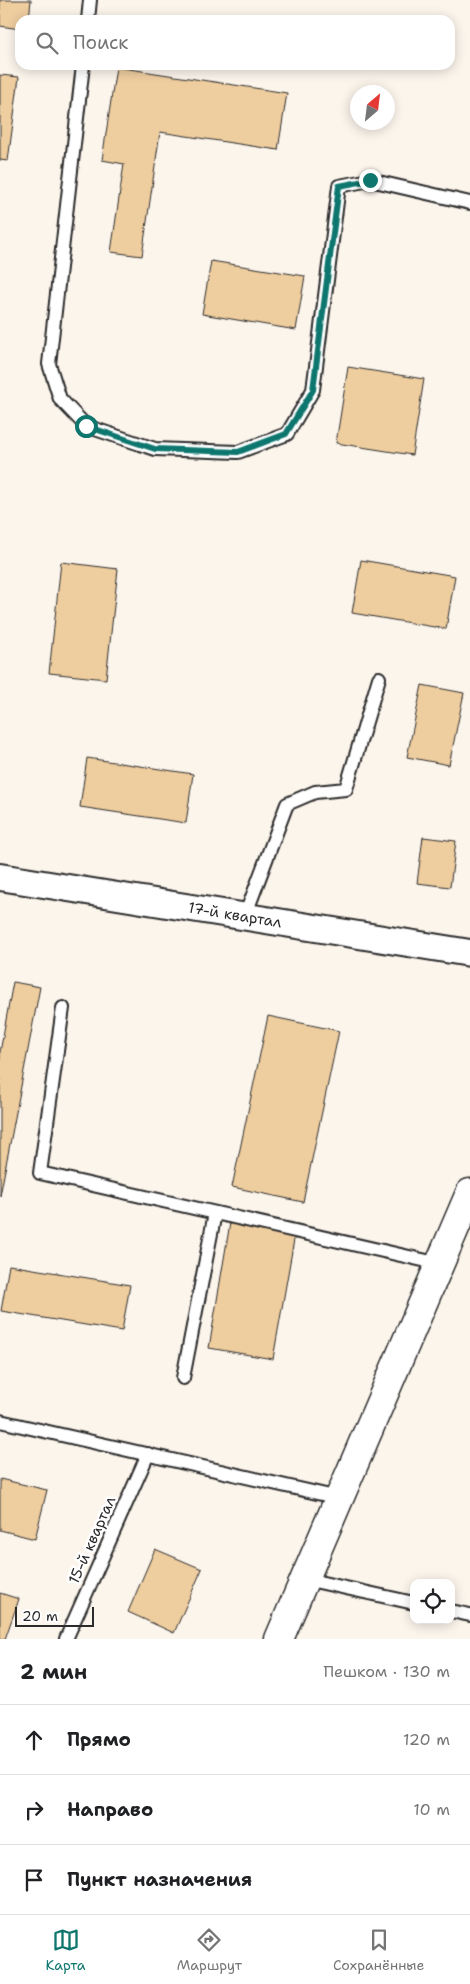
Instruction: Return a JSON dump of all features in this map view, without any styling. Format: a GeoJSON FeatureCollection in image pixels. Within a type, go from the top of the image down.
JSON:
{"type":"FeatureCollection","features":[{"type":"Feature","properties":{"kind":"street","name":"17-й квартал"},"geometry":{"type":"LineString","coordinates":[[0,877],[470,952]]}},
{"type":"Feature","properties":{"kind":"street"},"geometry":{"type":"LineString","coordinates":[[279,1639],[470,1193]]}},
{"type":"Feature","properties":{"kind":"lane"},"geometry":{"type":"LineString","coordinates":[[88,15],[90,0]]}},
{"type":"Feature","properties":{"kind":"lane"},"geometry":{"type":"LineString","coordinates":[[82,70],[49,364],[60,399],[86,426],[155,449],[238,452],[286,434],[313,390],[339,186],[370,180],[470,203]]}},
{"type":"Feature","properties":{"kind":"lane"},"geometry":{"type":"LineString","coordinates":[[245,916],[287,804],[315,792],[346,789],[379,678]]}},
{"type":"Feature","properties":{"kind":"lane"},"geometry":{"type":"LineString","coordinates":[[63,1008],[40,1173],[440,1264]]}},
{"type":"Feature","properties":{"kind":"lane"},"geometry":{"type":"LineString","coordinates":[[183,1378],[215,1213]]}},
{"type":"Feature","properties":{"kind":"lane"},"geometry":{"type":"LineString","coordinates":[[0,1421],[339,1498]]}},
{"type":"Feature","properties":{"kind":"lane","name":"15-й квартал"},"geometry":{"type":"LineString","coordinates":[[66,1639],[148,1454]]}},
{"type":"Feature","properties":{"kind":"lane"},"geometry":{"type":"LineString","coordinates":[[304,1579],[410,1602]]}},
{"type":"Feature","properties":{"kind":"lane"},"geometry":{"type":"LineString","coordinates":[[455,1612],[470,1615]]}},
{"type":"Feature","properties":{"kind":"building"},"geometry":{"type":"Polygon","coordinates":[[[0,0],[31,0],[30,15],[15,15],[15,28],[0,26],[0,0]]]}},
{"type":"Feature","properties":{"kind":"building"},"geometry":{"type":"Polygon","coordinates":[[[116,70],[136,70],[287,93],[278,150],[160,132],[142,256],[111,252],[124,164],[102,160],[116,70]]]}},
{"type":"Feature","properties":{"kind":"building"},"geometry":{"type":"Polygon","coordinates":[[[0,75],[19,77],[8,161],[0,160],[0,75]]]}},
{"type":"Feature","properties":{"kind":"building"},"geometry":{"type":"Polygon","coordinates":[[[211,261],[305,276],[296,330],[202,314],[211,261]]]}},
{"type":"Feature","properties":{"kind":"building"},"geometry":{"type":"Polygon","coordinates":[[[348,367],[424,379],[412,455],[336,443],[348,367]]]}},
{"type":"Feature","properties":{"kind":"building"},"geometry":{"type":"Polygon","coordinates":[[[361,560],[455,576],[446,629],[352,613],[361,560]]]}},
{"type":"Feature","properties":{"kind":"building"},"geometry":{"type":"Polygon","coordinates":[[[61,562],[118,569],[106,679],[49,673],[61,562]]]}},
{"type":"Feature","properties":{"kind":"building"},"geometry":{"type":"Polygon","coordinates":[[[422,685],[464,693],[449,765],[407,757],[422,685]]]}},
{"type":"Feature","properties":{"kind":"building"},"geometry":{"type":"Polygon","coordinates":[[[87,758],[193,774],[186,823],[80,807],[87,758]]]}},
{"type":"Feature","properties":{"kind":"building"},"geometry":{"type":"Polygon","coordinates":[[[423,837],[456,841],[450,887],[417,883],[423,837]]]}},
{"type":"Feature","properties":{"kind":"building"},"geometry":{"type":"Polygon","coordinates":[[[13,982],[40,987],[0,1196],[0,1052],[13,982]]]}},
{"type":"Feature","properties":{"kind":"building"},"geometry":{"type":"Polygon","coordinates":[[[268,1016],[339,1031],[303,1202],[232,1187],[268,1016]]]}},
{"type":"Feature","properties":{"kind":"building"},"geometry":{"type":"Polygon","coordinates":[[[230,1223],[295,1234],[273,1359],[209,1348],[230,1223]]]}},
{"type":"Feature","properties":{"kind":"building"},"geometry":{"type":"Polygon","coordinates":[[[9,1265],[130,1285],[122,1331],[1,1311],[9,1265]]]}},
{"type":"Feature","properties":{"kind":"building"},"geometry":{"type":"Polygon","coordinates":[[[0,1479],[47,1490],[35,1539],[0,1530],[0,1479]]]}},
{"type":"Feature","properties":{"kind":"building"},"geometry":{"type":"Polygon","coordinates":[[[155,1549],[202,1569],[174,1633],[128,1612],[155,1549]]]}},
{"type":"Feature","properties":{"kind":"building"},"geometry":{"type":"Polygon","coordinates":[[[0,1593],[19,1599],[5,1639],[0,1639],[0,1593]]]}},
{"type":"Feature","properties":{"kind":"route"},"geometry":{"type":"LineString","coordinates":[[86,426],[155,449],[238,452],[286,434],[313,390],[339,186],[370,180]]}}]}
